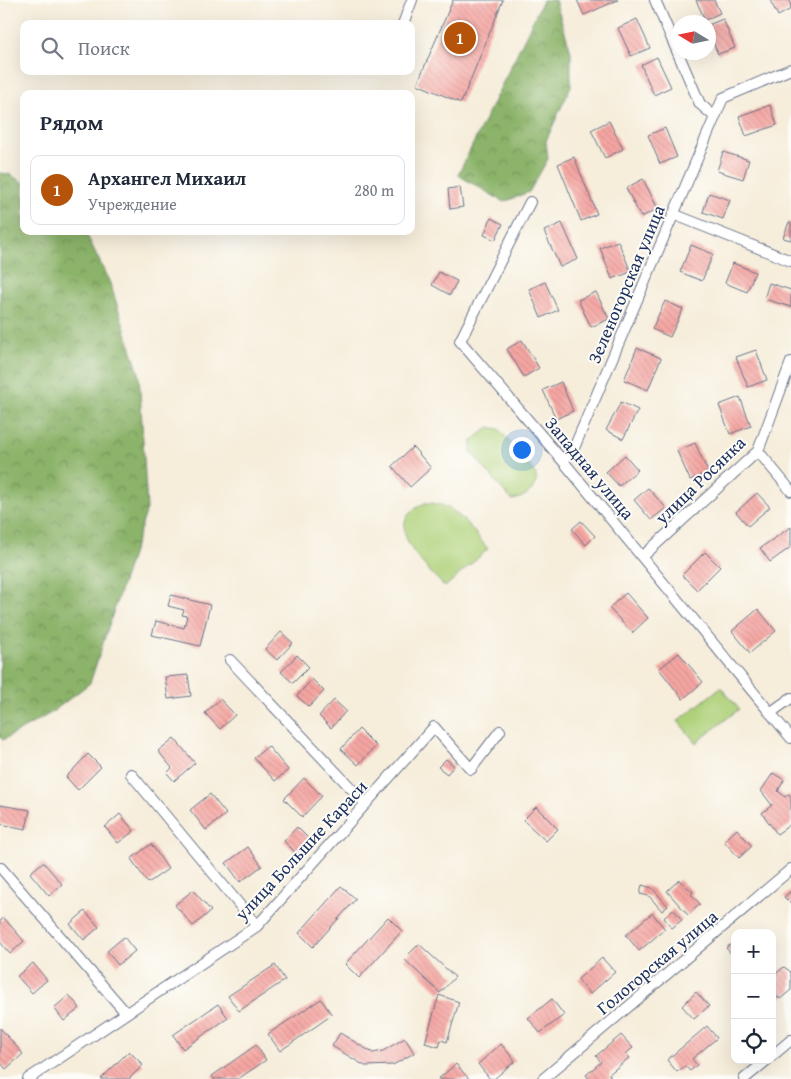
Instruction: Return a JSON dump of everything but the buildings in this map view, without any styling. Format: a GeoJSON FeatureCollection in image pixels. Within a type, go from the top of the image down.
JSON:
{"type":"FeatureCollection","features":[{"type":"Feature","properties":{"kind":"street"},"geometry":{"type":"LineString","coordinates":[[404,20],[412,0]]}},
{"type":"Feature","properties":{"kind":"street"},"geometry":{"type":"LineString","coordinates":[[655,0],[700,104],[715,117]]}},
{"type":"Feature","properties":{"kind":"street","name":"Зеленогорская улица"},"geometry":{"type":"LineString","coordinates":[[564,461],[574,448],[723,98],[791,69]]}},
{"type":"Feature","properties":{"kind":"street","name":"Западная улица"},"geometry":{"type":"LineString","coordinates":[[530,202],[460,341],[564,461],[791,738]]}},
{"type":"Feature","properties":{"kind":"street"},"geometry":{"type":"LineString","coordinates":[[674,214],[791,261]]}},
{"type":"Feature","properties":{"kind":"street","name":"улица Росянка"},"geometry":{"type":"LineString","coordinates":[[642,557],[758,451],[791,362]]}},
{"type":"Feature","properties":{"kind":"street"},"geometry":{"type":"LineString","coordinates":[[758,451],[791,491]]}},
{"type":"Feature","properties":{"kind":"street"},"geometry":{"type":"LineString","coordinates":[[230,660],[366,804]]}},
{"type":"Feature","properties":{"kind":"street"},"geometry":{"type":"LineString","coordinates":[[770,713],[791,698]]}},
{"type":"Feature","properties":{"kind":"street","name":"улица Большие Караси"},"geometry":{"type":"LineString","coordinates":[[28,1079],[257,926],[434,728],[471,769],[500,731]]}},
{"type":"Feature","properties":{"kind":"street"},"geometry":{"type":"LineString","coordinates":[[131,774],[257,926]]}},
{"type":"Feature","properties":{"kind":"street"},"geometry":{"type":"LineString","coordinates":[[1,868],[126,1013]]}},
{"type":"Feature","properties":{"kind":"street","name":"Гологорская улица"},"geometry":{"type":"LineString","coordinates":[[543,1079],[791,869]]}},
{"type":"Feature","properties":{"kind":"street"},"geometry":{"type":"LineString","coordinates":[[776,1053],[791,1040]]}},
{"type":"Feature","properties":{"kind":"street"},"geometry":{"type":"LineString","coordinates":[[744,1079],[762,1064]]}},
{"type":"Feature","properties":{"kind":"green space"},"geometry":{"type":"Polygon","coordinates":[[[543,0],[555,0],[571,52],[571,86],[546,141],[548,159],[529,192],[504,202],[458,175],[543,0]]]}},
{"type":"Feature","properties":{"kind":"green space"},"geometry":{"type":"Polygon","coordinates":[[[0,173],[9,174],[20,181],[20,235],[87,235],[110,283],[139,373],[147,509],[90,683],[51,713],[3,740],[0,737],[0,173]]]}},
{"type":"Feature","properties":{"kind":"green space"},"geometry":{"type":"Polygon","coordinates":[[[489,427],[499,429],[535,473],[536,483],[534,487],[522,497],[512,500],[471,452],[472,441],[489,427]]]}},
{"type":"Feature","properties":{"kind":"green space"},"geometry":{"type":"Polygon","coordinates":[[[425,503],[445,506],[453,511],[461,517],[488,549],[445,587],[417,557],[405,533],[405,522],[411,512],[425,503]]]}},
{"type":"Feature","properties":{"kind":"green space"},"geometry":{"type":"Polygon","coordinates":[[[721,687],[739,709],[696,743],[678,721],[721,687]]]}},
{"type":"Feature","properties":{"kind":"place","name":"Архангел Михаил"},"geometry":{"type":"Point","coordinates":[460,38]}}]}
